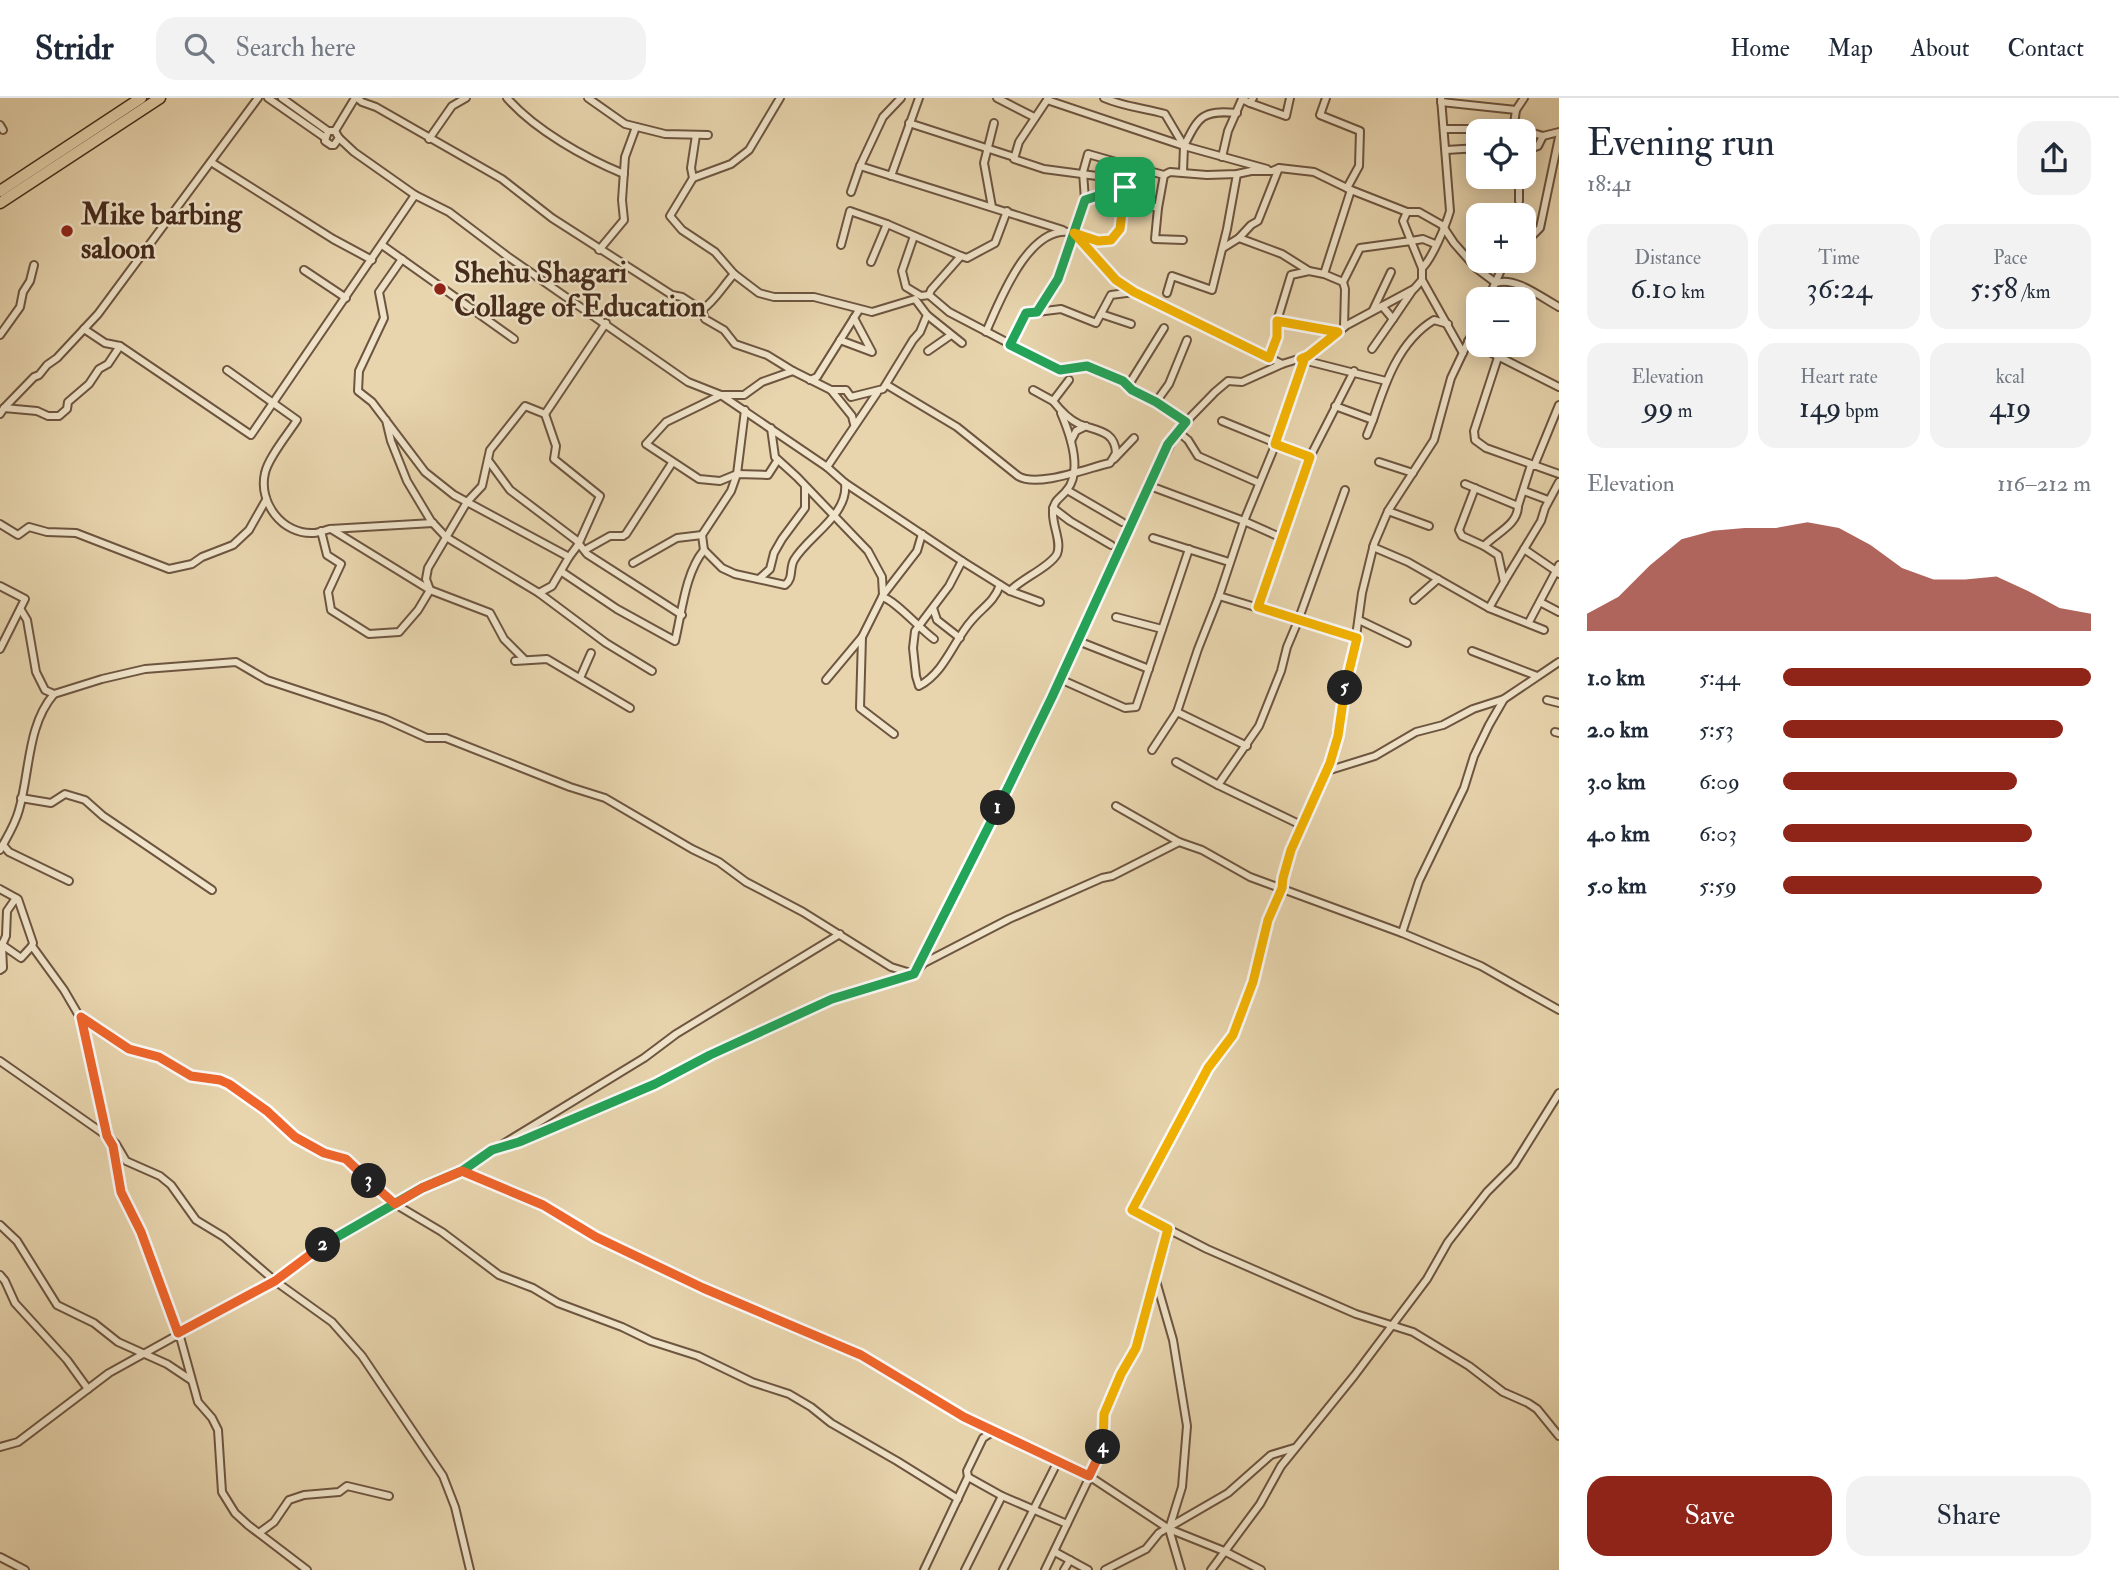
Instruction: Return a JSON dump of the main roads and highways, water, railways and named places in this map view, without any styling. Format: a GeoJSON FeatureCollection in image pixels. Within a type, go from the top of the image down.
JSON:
{"type":"FeatureCollection","features":[{"type":"Feature","properties":{"kind":"highway"},"geometry":{"type":"LineString","coordinates":[[1,197],[5,182],[141,98]]}},
{"type":"Feature","properties":{"kind":"highway"},"geometry":{"type":"LineString","coordinates":[[1,197],[160,98]]}},
{"type":"Feature","properties":{"kind":"place","name":"Mike barbing saloon"},"geometry":{"type":"Point","coordinates":[67,231]}},
{"type":"Feature","properties":{"kind":"place","name":"Shehu Shagari Collage of Education"},"geometry":{"type":"Point","coordinates":[440,289]}}]}
